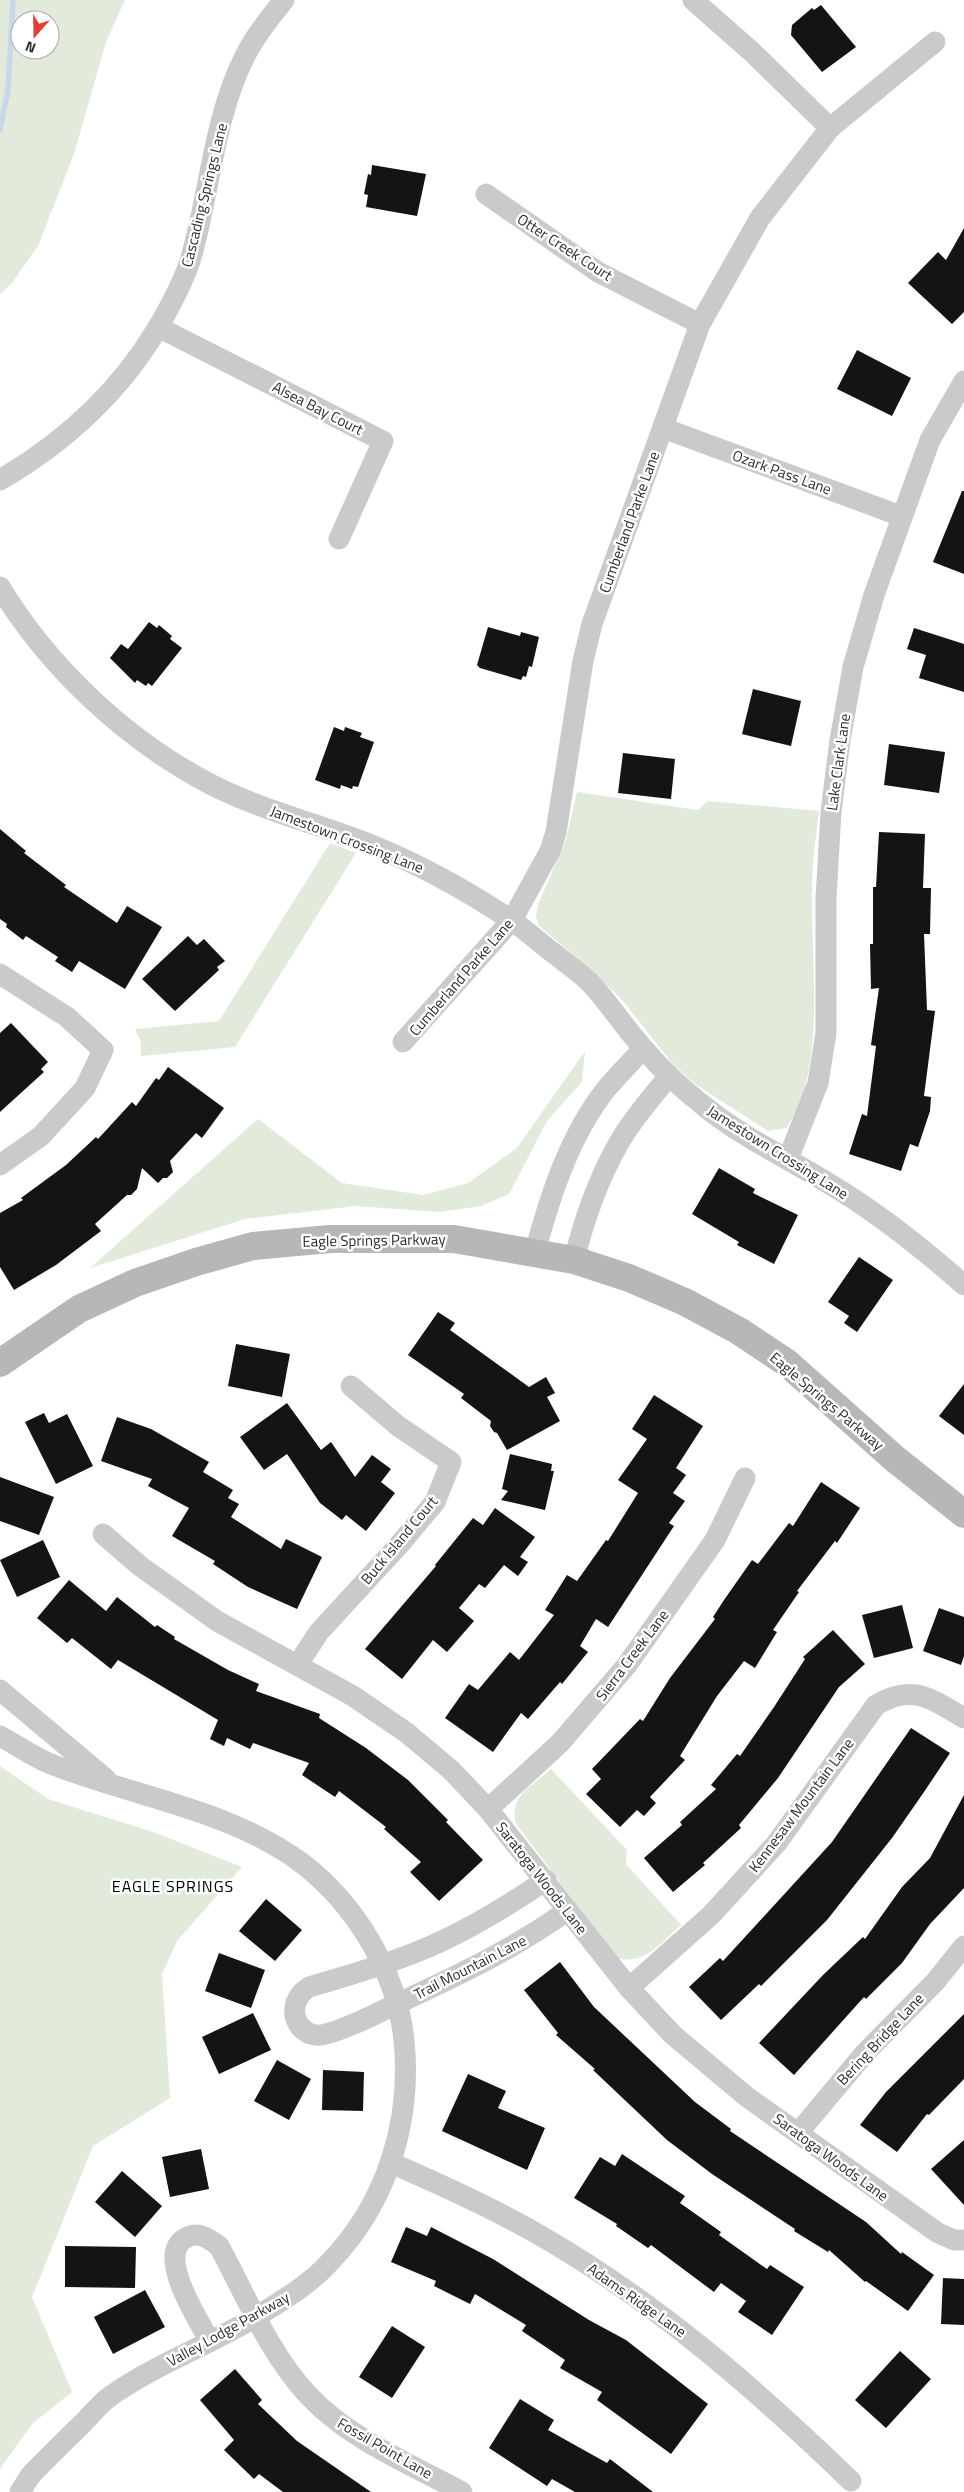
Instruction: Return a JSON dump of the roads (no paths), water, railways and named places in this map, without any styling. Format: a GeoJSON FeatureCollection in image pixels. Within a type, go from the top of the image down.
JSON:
{"type":"FeatureCollection","features":[{"type":"Feature","properties":{"kind":"street","name":"Cascading Springs Lane"},"geometry":{"type":"LineString","coordinates":[[0,480],[45,452],[78,425],[113,390],[141,355],[173,303],[189,263],[222,121],[234,82],[245,56],[284,0]]}},
{"type":"Feature","properties":{"kind":"street"},"geometry":{"type":"LineString","coordinates":[[693,0],[752,52],[830,128]]}},
{"type":"Feature","properties":{"kind":"street","name":"Cumberland Parke Lane"},"geometry":{"type":"LineString","coordinates":[[403,1042],[512,920],[550,851],[556,832],[583,661],[592,624],[700,324],[760,218],[830,128],[935,42]]}},
{"type":"Feature","properties":{"kind":"street","name":"Otter Creek Court"},"geometry":{"type":"LineString","coordinates":[[486,194],[598,272],[700,324]]}},
{"type":"Feature","properties":{"kind":"street","name":"Alsea Bay Court"},"geometry":{"type":"LineString","coordinates":[[158,326],[382,441],[339,539]]}},
{"type":"Feature","properties":{"kind":"street","name":"Lake Clark Lane"},"geometry":{"type":"LineString","coordinates":[[788,1159],[818,1083],[826,1033],[826,898],[831,812],[840,740],[853,667],[901,516],[930,440],[964,381]]}},
{"type":"Feature","properties":{"kind":"street","name":"Ozark Pass Lane"},"geometry":{"type":"LineString","coordinates":[[663,428],[901,516]]}},
{"type":"Feature","properties":{"kind":"street","name":"Jamestown Crossing Lane"},"geometry":{"type":"LineString","coordinates":[[0,587],[13,609],[52,659],[104,709],[150,748],[201,779],[253,802],[368,843],[419,865],[456,884],[512,920],[591,983],[643,1049],[669,1076],[706,1108],[881,1217],[964,1285]]}},
{"type":"Feature","properties":{"kind":"street"},"geometry":{"type":"LineString","coordinates":[[0,974],[67,1017],[103,1050],[85,1088],[41,1136],[0,1165]]}},
{"type":"Feature","properties":{"kind":"street"},"geometry":{"type":"LineString","coordinates":[[535,1252],[559,1176],[584,1123],[606,1089],[643,1049]]}},
{"type":"Feature","properties":{"kind":"street"},"geometry":{"type":"LineString","coordinates":[[574,1260],[580,1234],[620,1142],[639,1113],[669,1076]]}},
{"type":"Feature","properties":{"kind":"street","name":"Eagle Springs Parkway"},"geometry":{"type":"LineString","coordinates":[[0,1363],[78,1309],[135,1283],[196,1262],[253,1246],[330,1238],[454,1239],[574,1260],[629,1278],[684,1302],[738,1331],[786,1363],[895,1459],[964,1514]]}},
{"type":"Feature","properties":{"kind":"street","name":"Buck Island Court"},"geometry":{"type":"LineString","coordinates":[[298,1664],[319,1632],[399,1545],[435,1502],[451,1462],[398,1426],[351,1386]]}},
{"type":"Feature","properties":{"kind":"street","name":"Sierra Creek Lane"},"geometry":{"type":"LineString","coordinates":[[488,1809],[560,1743],[627,1665],[715,1540],[745,1478]]}},
{"type":"Feature","properties":{"kind":"street","name":"Saratoga Woods Lane"},"geometry":{"type":"LineString","coordinates":[[103,1534],[140,1566],[217,1621],[353,1696],[407,1733],[450,1770],[488,1809],[546,1880],[567,1912],[629,1988],[674,2035],[712,2068],[798,2133],[938,2233],[954,2240],[964,2240]]}},
{"type":"Feature","properties":{"kind":"street","name":"Valley Lodge Parkway"},"geometry":{"type":"LineString","coordinates":[[0,1690],[114,1786]]}},
{"type":"Feature","properties":{"kind":"street","name":"Kennesaw Mountain Lane"},"geometry":{"type":"LineString","coordinates":[[629,1988],[711,1915],[770,1851],[817,1789],[876,1705],[892,1696],[910,1694],[930,1699],[964,1718]]}},
{"type":"Feature","properties":{"kind":"street","name":"Valley Lodge Parkway"},"geometry":{"type":"LineString","coordinates":[[0,1736],[48,1763],[212,1818],[264,1840],[304,1865],[339,1898],[367,1936],[383,1965],[402,2027],[407,2070],[400,2129],[391,2163],[378,2195],[357,2230],[328,2265],[299,2288],[257,2316],[209,2340],[110,2396],[30,2476],[20,2492]]}},
{"type":"Feature","properties":{"kind":"street"},"geometry":{"type":"LineString","coordinates":[[383,1965],[468,1928],[546,1880]]}},
{"type":"Feature","properties":{"kind":"street","name":"Trail Mountain Lane"},"geometry":{"type":"LineString","coordinates":[[383,1965],[309,1987],[299,1993],[294,2003],[294,2013],[298,2024],[315,2035],[325,2035],[486,1962],[532,1936],[567,1912]]}},
{"type":"Feature","properties":{"kind":"street","name":"Bering Bridge Lane"},"geometry":{"type":"LineString","coordinates":[[798,2133],[865,2053],[935,1982],[964,1946]]}},
{"type":"Feature","properties":{"kind":"street","name":"Adams Ridge Lane"},"geometry":{"type":"LineString","coordinates":[[391,2163],[465,2196],[524,2227],[610,2278],[702,2345],[782,2414],[851,2481]]}},
{"type":"Feature","properties":{"kind":"street","name":"Fossil Point Lane"},"geometry":{"type":"LineString","coordinates":[[209,2340],[176,2274],[174,2260],[176,2248],[183,2239],[194,2235],[206,2237],[219,2246],[273,2348],[309,2396],[332,2417],[355,2434],[462,2492]]}},
{"type":"Feature","properties":{"kind":"waterway"},"geometry":{"type":"LineString","coordinates":[[0,130],[8,90],[13,0]]}},
{"type":"Feature","properties":{"kind":"district","name":"EAGLE SPRINGS"},"geometry":{"type":"Point","coordinates":[173,1886]}}]}
